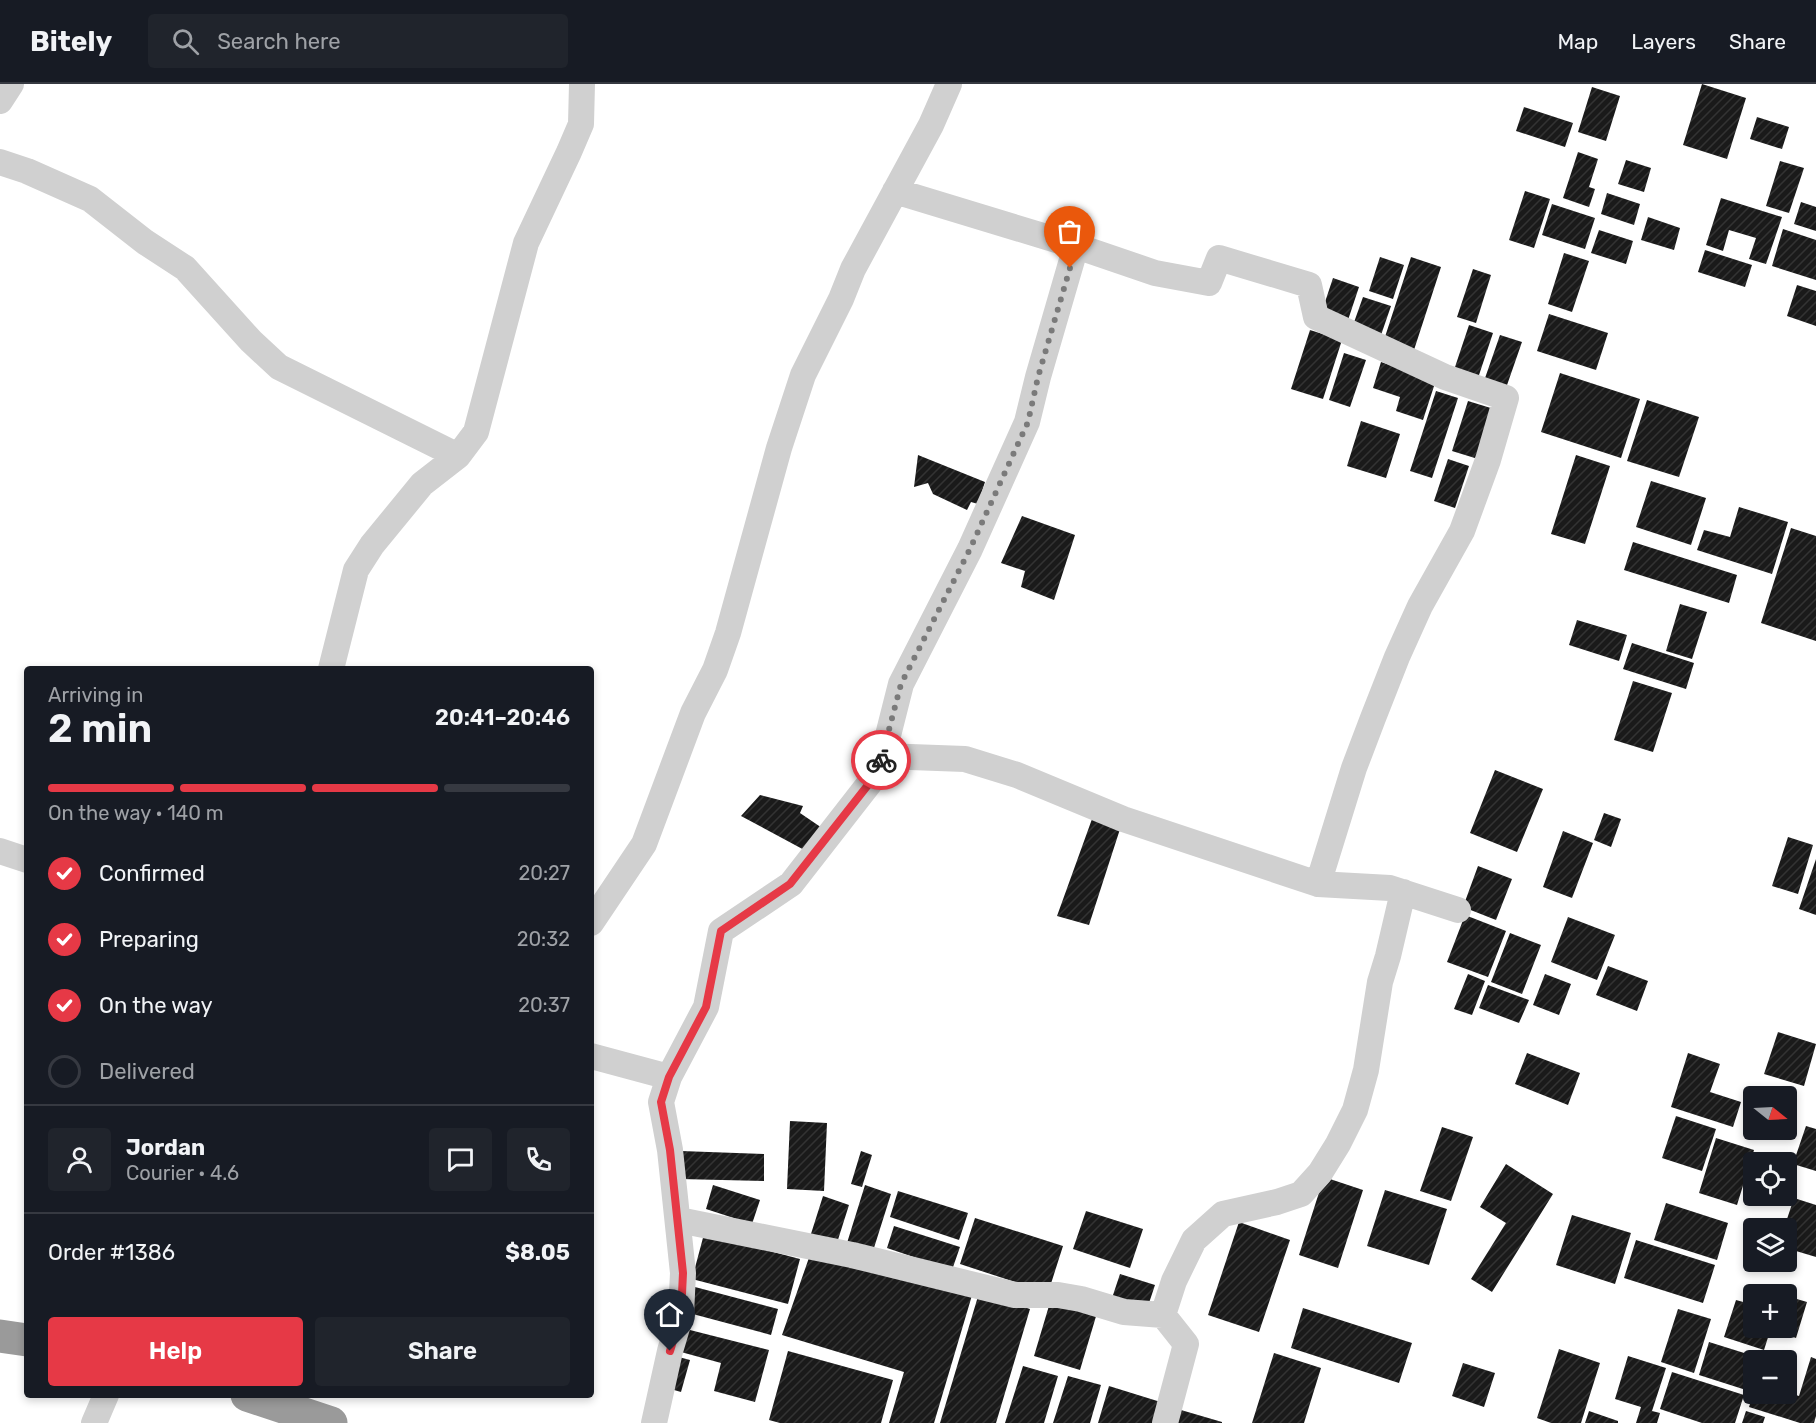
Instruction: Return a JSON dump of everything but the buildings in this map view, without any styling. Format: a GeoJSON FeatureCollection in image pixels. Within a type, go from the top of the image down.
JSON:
{"type":"FeatureCollection","features":[{"type":"Feature","properties":{"kind":"highway"},"geometry":{"type":"LineString","coordinates":[[0,1336],[24,1340]]}},
{"type":"Feature","properties":{"kind":"highway"},"geometry":{"type":"LineString","coordinates":[[256,1398],[331,1423]]}},
{"type":"Feature","properties":{"kind":"street"},"geometry":{"type":"LineString","coordinates":[[0,101],[11,84]]}},
{"type":"Feature","properties":{"kind":"street"},"geometry":{"type":"LineString","coordinates":[[332,666],[356,570],[372,545],[422,484],[458,456],[477,432],[526,243],[581,124],[582,84]]}},
{"type":"Feature","properties":{"kind":"street"},"geometry":{"type":"LineString","coordinates":[[594,919],[644,844],[693,713],[715,670],[728,633],[779,448],[803,375],[853,269],[932,125],[950,84]]}},
{"type":"Feature","properties":{"kind":"street"},"geometry":{"type":"LineString","coordinates":[[0,162],[27,171],[90,199],[145,242],[185,268],[251,341],[279,367],[458,456]]}},
{"type":"Feature","properties":{"kind":"street"},"geometry":{"type":"LineString","coordinates":[[895,191],[1076,246],[1155,273],[1209,283],[1219,258],[1309,285],[1316,317],[1445,377],[1506,398],[1488,460],[1462,531],[1420,606],[1373,718],[1354,768],[1318,885]]}},
{"type":"Feature","properties":{"kind":"street"},"geometry":{"type":"LineString","coordinates":[[654,1423],[681,1314],[683,1273],[670,1150],[661,1102],[669,1077],[706,1007],[721,931],[790,884],[879,771],[901,684],[970,549],[1028,422],[1038,377],[1076,246]]}},
{"type":"Feature","properties":{"kind":"street"},"geometry":{"type":"LineString","coordinates":[[882,756],[965,759],[1006,771],[1123,819],[1318,885],[1390,888],[1458,910]]}},
{"type":"Feature","properties":{"kind":"street"},"geometry":{"type":"LineString","coordinates":[[0,851],[24,859]]}},
{"type":"Feature","properties":{"kind":"street"},"geometry":{"type":"LineString","coordinates":[[1163,1315],[1174,1281],[1194,1240],[1222,1215],[1301,1194],[1320,1173],[1338,1144],[1355,1110],[1366,1070],[1380,982],[1403,892]]}},
{"type":"Feature","properties":{"kind":"street"},"geometry":{"type":"LineString","coordinates":[[594,1057],[669,1077]]}},
{"type":"Feature","properties":{"kind":"street"},"geometry":{"type":"LineString","coordinates":[[679,1220],[852,1255],[1015,1295],[1058,1295],[1081,1299],[1124,1312],[1163,1315],[1186,1344],[1165,1423]]}},
{"type":"Feature","properties":{"kind":"street"},"geometry":{"type":"LineString","coordinates":[[94,1423],[105,1398]]}},
{"type":"Feature","properties":{"kind":"way so far"},"geometry":{"type":"LineString","coordinates":[[881,760],[901,684],[970,549],[1028,422],[1038,377],[1070,268]]}},
{"type":"Feature","properties":{"kind":"route"},"geometry":{"type":"LineString","coordinates":[[670,1351],[681,1314],[683,1273],[670,1150],[661,1102],[669,1077],[706,1007],[721,931],[790,884],[879,771],[881,760]]}}]}
